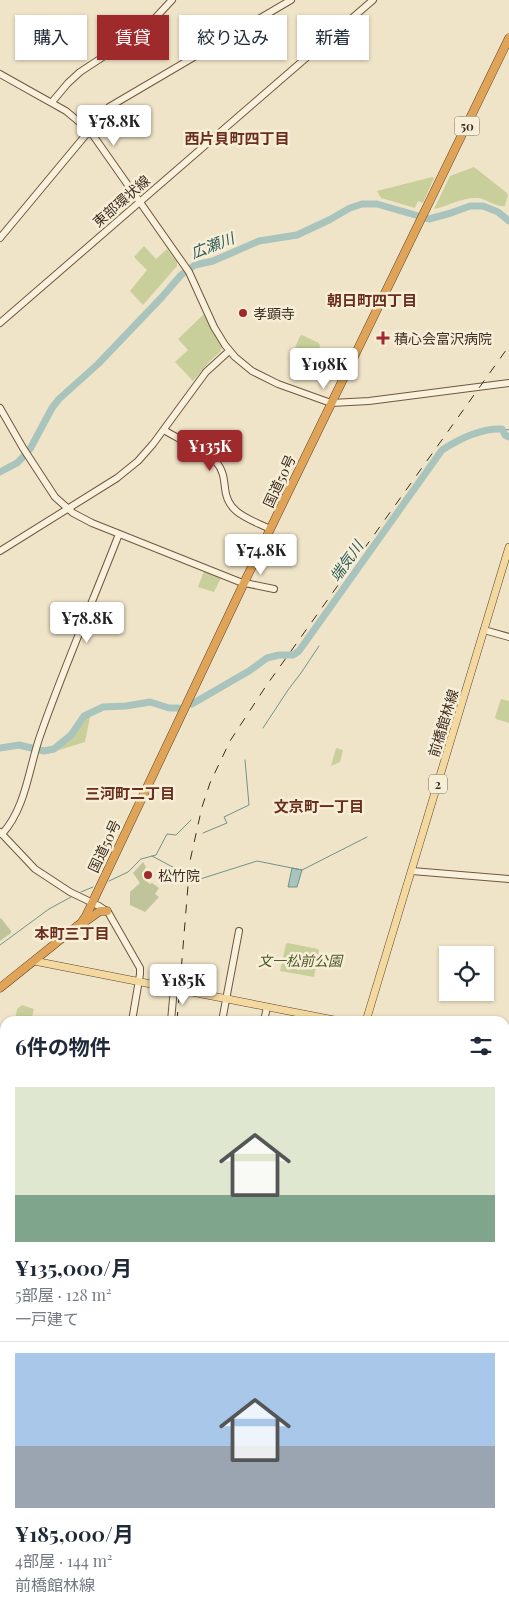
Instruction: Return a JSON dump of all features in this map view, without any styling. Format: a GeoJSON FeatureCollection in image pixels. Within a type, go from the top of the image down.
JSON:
{"type":"FeatureCollection","features":[{"type":"Feature","properties":{"kind":"highway","name":"国道50号"},"geometry":{"type":"LineString","coordinates":[[0,988],[81,923],[270,529],[508,42]]}},
{"type":"Feature","properties":{"kind":"highway"},"geometry":{"type":"LineString","coordinates":[[81,923],[87,921],[100,911],[107,911]]}},
{"type":"Feature","properties":{"kind":"main road","name":"前橋館林線"},"geometry":{"type":"LineString","coordinates":[[368,1016],[509,547]]}},
{"type":"Feature","properties":{"kind":"main road"},"geometry":{"type":"LineString","coordinates":[[34,961],[313,1016]]}},
{"type":"Feature","properties":{"kind":"street"},"geometry":{"type":"LineString","coordinates":[[52,102],[80,72],[144,30],[172,0]]}},
{"type":"Feature","properties":{"kind":"street"},"geometry":{"type":"LineString","coordinates":[[0,238],[109,107],[291,0]]}},
{"type":"Feature","properties":{"kind":"street","name":"東部環状線"},"geometry":{"type":"LineString","coordinates":[[0,323],[373,0]]}},
{"type":"Feature","properties":{"kind":"street"},"geometry":{"type":"LineString","coordinates":[[0,74],[52,102],[90,131],[187,269],[214,327],[229,351],[243,365],[260,375],[331,404],[509,383]]}},
{"type":"Feature","properties":{"kind":"street"},"geometry":{"type":"LineString","coordinates":[[0,552],[128,470],[146,453],[206,372],[229,351]]}},
{"type":"Feature","properties":{"kind":"street"},"geometry":{"type":"LineString","coordinates":[[0,408],[26,453],[55,497],[68,509],[87,521],[244,583],[274,589]]}},
{"type":"Feature","properties":{"kind":"street"},"geometry":{"type":"LineString","coordinates":[[164,430],[216,462],[223,474],[226,498],[231,507],[242,515],[270,529]]}},
{"type":"Feature","properties":{"kind":"street"},"geometry":{"type":"LineString","coordinates":[[119,534],[36,750],[13,820],[1,833],[35,869],[70,892],[107,911],[139,965],[139,981],[133,1016]]}},
{"type":"Feature","properties":{"kind":"street"},"geometry":{"type":"LineString","coordinates":[[484,630],[509,637]]}},
{"type":"Feature","properties":{"kind":"street"},"geometry":{"type":"LineString","coordinates":[[412,871],[509,879]]}},
{"type":"Feature","properties":{"kind":"street"},"geometry":{"type":"LineString","coordinates":[[223,1016],[239,931]]}},
{"type":"Feature","properties":{"kind":"street"},"geometry":{"type":"LineString","coordinates":[[171,1016],[174,988]]}},
{"type":"Feature","properties":{"kind":"street"},"geometry":{"type":"LineString","coordinates":[[265,1016],[267,1007]]}},
{"type":"Feature","properties":{"kind":"green space"},"geometry":{"type":"Polygon","coordinates":[[[474,167],[507,193],[505,206],[472,198],[434,209],[450,176],[474,167]]]}},
{"type":"Feature","properties":{"kind":"green space"},"geometry":{"type":"Polygon","coordinates":[[[434,178],[423,203],[418,201],[415,208],[381,198],[377,191],[434,178]]]}},
{"type":"Feature","properties":{"kind":"green space"},"geometry":{"type":"Polygon","coordinates":[[[144,246],[156,259],[167,249],[177,262],[177,266],[143,305],[130,291],[147,270],[134,257],[144,246]]]}},
{"type":"Feature","properties":{"kind":"green space"},"geometry":{"type":"Polygon","coordinates":[[[205,313],[222,346],[221,351],[193,381],[175,362],[188,350],[178,339],[205,313]]]}},
{"type":"Feature","properties":{"kind":"green space"},"geometry":{"type":"Polygon","coordinates":[[[302,335],[319,343],[320,346],[312,366],[291,357],[302,335]]]}},
{"type":"Feature","properties":{"kind":"green space"},"geometry":{"type":"Polygon","coordinates":[[[204,571],[221,578],[214,592],[198,587],[204,571]]]}},
{"type":"Feature","properties":{"kind":"green space"},"geometry":{"type":"Polygon","coordinates":[[[501,699],[509,701],[509,723],[495,717],[501,699]]]}},
{"type":"Feature","properties":{"kind":"green space"},"geometry":{"type":"Polygon","coordinates":[[[87,715],[90,717],[85,742],[56,751],[73,735],[87,715]]]}},
{"type":"Feature","properties":{"kind":"green space"},"geometry":{"type":"Polygon","coordinates":[[[336,748],[343,750],[340,762],[331,766],[336,748]]]}},
{"type":"Feature","properties":{"kind":"green space"},"geometry":{"type":"Polygon","coordinates":[[[143,862],[146,867],[142,873],[143,879],[159,888],[155,894],[159,897],[145,912],[130,905],[130,892],[140,883],[133,873],[143,862]]]}},
{"type":"Feature","properties":{"kind":"green space"},"geometry":{"type":"Polygon","coordinates":[[[0,919],[11,933],[0,941],[0,919]]]}},
{"type":"Feature","properties":{"kind":"green space","name":"文一松前公園"},"geometry":{"type":"Polygon","coordinates":[[[286,944],[318,949],[314,977],[280,971],[286,944]]]}},
{"type":"Feature","properties":{"kind":"green space"},"geometry":{"type":"Polygon","coordinates":[[[22,1005],[34,1009],[32,1016],[16,1016],[17,1009],[22,1005]]]}},
{"type":"Feature","properties":{"kind":"water"},"geometry":{"type":"Polygon","coordinates":[[[292,868],[302,870],[297,887],[288,887],[292,868]]]}},
{"type":"Feature","properties":{"kind":"waterway","name":"広瀬川"},"geometry":{"type":"LineString","coordinates":[[0,472],[17,463],[30,449],[52,408],[59,399],[98,364],[181,275],[195,265],[213,261],[259,241],[297,235],[350,208],[362,204],[377,204],[429,219],[470,206],[483,206],[498,212],[509,221]]}},
{"type":"Feature","properties":{"kind":"waterway","name":"端気川"},"geometry":{"type":"LineString","coordinates":[[502,429],[509,430]]}},
{"type":"Feature","properties":{"kind":"waterway","name":"端気川"},"geometry":{"type":"LineString","coordinates":[[192,704],[249,671],[267,658],[279,655],[293,655],[299,651],[442,450],[463,438],[486,430],[502,429],[505,435],[509,437]]}},
{"type":"Feature","properties":{"kind":"waterway"},"geometry":{"type":"LineString","coordinates":[[263,728],[319,646]]}},
{"type":"Feature","properties":{"kind":"waterway","name":"端気川"},"geometry":{"type":"LineString","coordinates":[[0,748],[19,745],[44,751],[54,749],[71,735],[84,716],[103,707],[150,702],[169,708],[178,708]]}},
{"type":"Feature","properties":{"kind":"waterway"},"geometry":{"type":"LineString","coordinates":[[203,833],[227,823],[224,817],[249,805],[245,760]]}},
{"type":"Feature","properties":{"kind":"waterway"},"geometry":{"type":"LineString","coordinates":[[109,881],[128,872],[141,859],[156,855],[167,834],[176,835],[191,820]]}},
{"type":"Feature","properties":{"kind":"waterway"},"geometry":{"type":"LineString","coordinates":[[152,856],[197,880],[257,861],[302,870],[367,837]]}},
{"type":"Feature","properties":{"kind":"waterway"},"geometry":{"type":"LineString","coordinates":[[81,892],[93,887]]}},
{"type":"Feature","properties":{"kind":"waterway"},"geometry":{"type":"LineString","coordinates":[[0,945],[49,909],[71,897]]}},
{"type":"Feature","properties":{"kind":"railway"},"geometry":{"type":"LineString","coordinates":[[177,1016],[190,861],[202,807],[210,783],[230,741],[266,686],[509,346]]}},
{"type":"Feature","properties":{"kind":"place","name":"孝顕寺"},"geometry":{"type":"Point","coordinates":[243,313]}},
{"type":"Feature","properties":{"kind":"place","name":"積心会富沢病院"},"geometry":{"type":"Point","coordinates":[383,338]}},
{"type":"Feature","properties":{"kind":"place","name":"松竹院"},"geometry":{"type":"Point","coordinates":[148,875]}},
{"type":"Feature","properties":{"kind":"district","name":"西片貝町四丁目"},"geometry":{"type":"Point","coordinates":[237,138]}},
{"type":"Feature","properties":{"kind":"district","name":"朝日町四丁目"},"geometry":{"type":"Point","coordinates":[372,300]}},
{"type":"Feature","properties":{"kind":"district","name":"三河町二丁目"},"geometry":{"type":"Point","coordinates":[130,793]}},
{"type":"Feature","properties":{"kind":"district","name":"文京町一丁目"},"geometry":{"type":"Point","coordinates":[319,806]}},
{"type":"Feature","properties":{"kind":"district","name":"本町三丁目"},"geometry":{"type":"Point","coordinates":[72,933]}}]}
